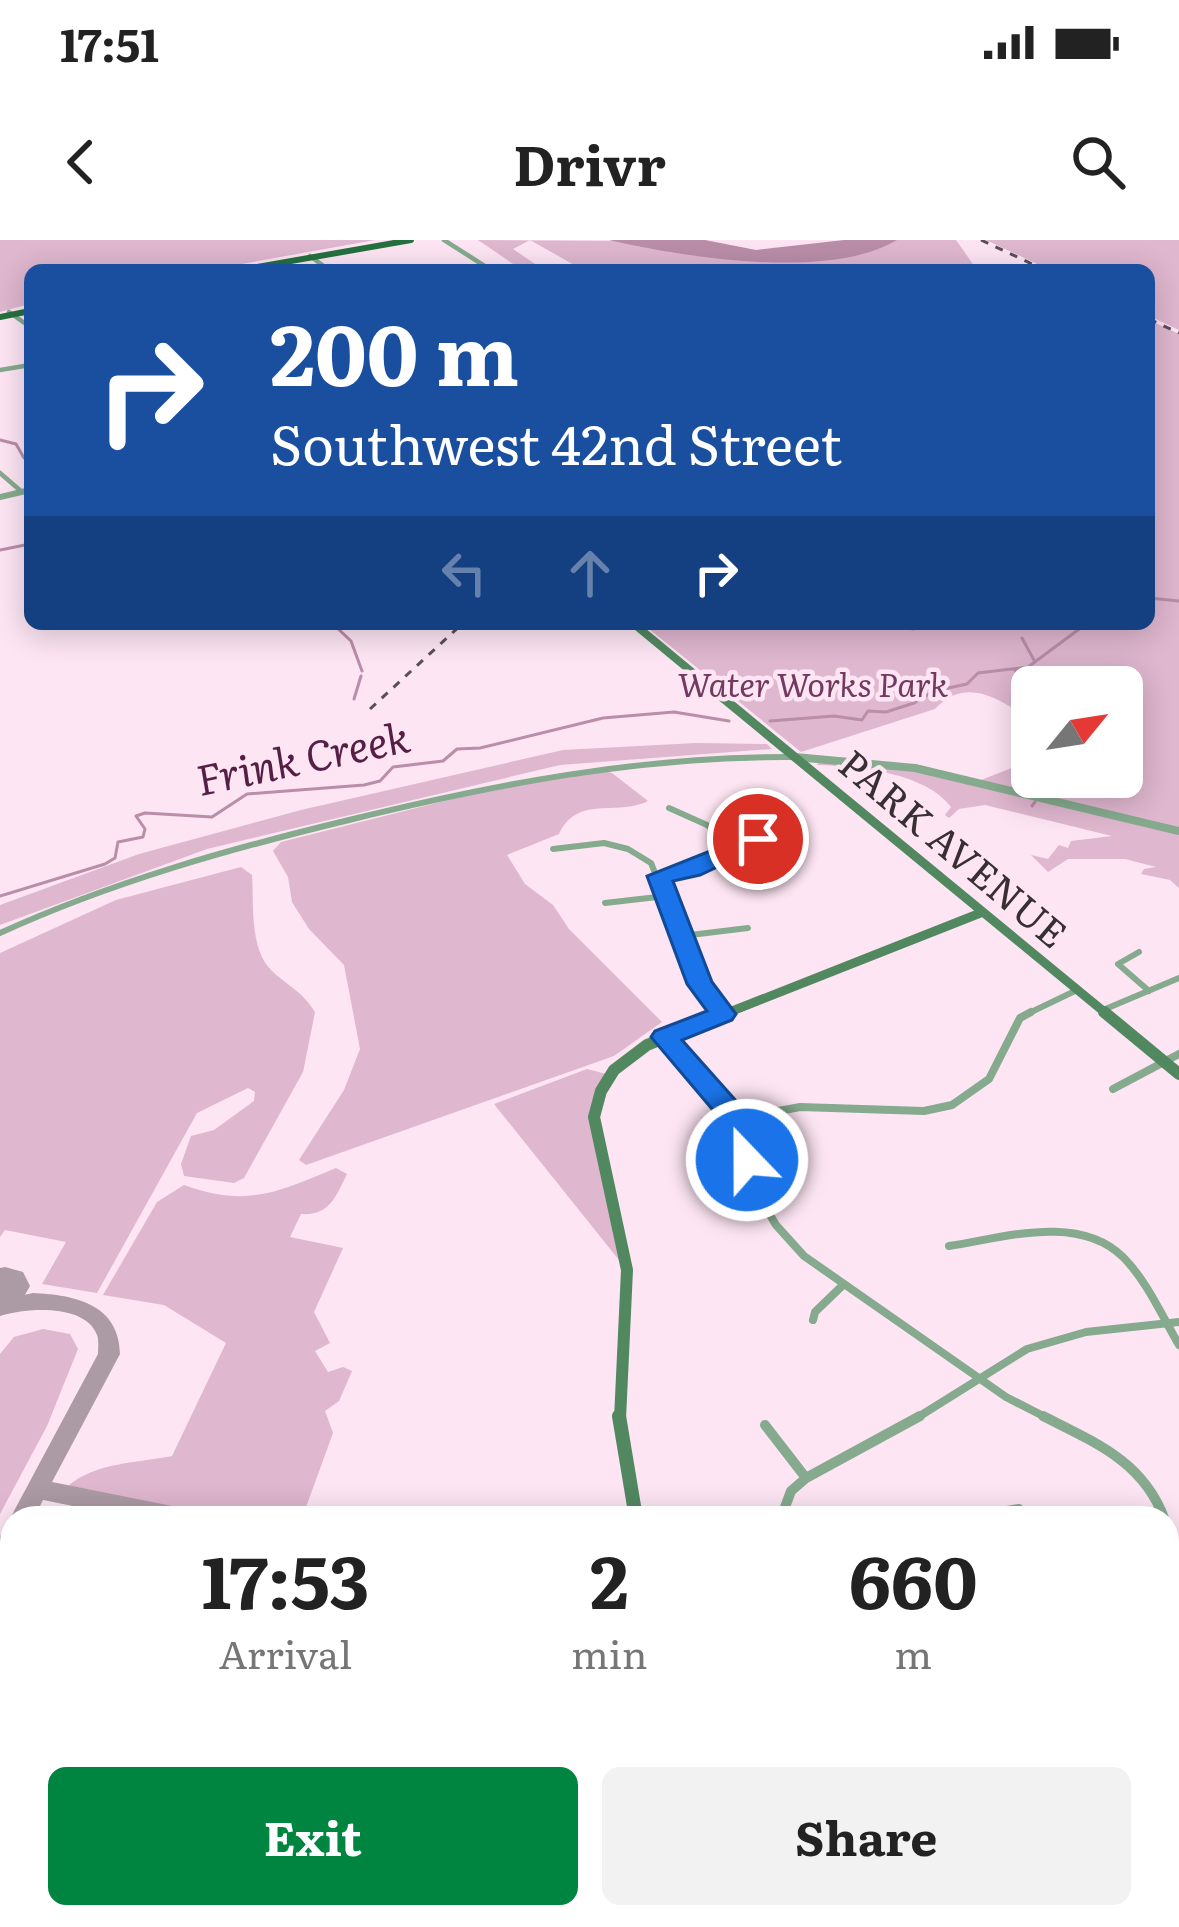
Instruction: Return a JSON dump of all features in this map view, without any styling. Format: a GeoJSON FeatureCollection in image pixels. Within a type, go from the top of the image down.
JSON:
{"type":"FeatureCollection","features":[{"type":"Feature","properties":{"kind":"main road"},"geometry":{"type":"LineString","coordinates":[[270,264],[391,240]]}},
{"type":"Feature","properties":{"kind":"main road"},"geometry":{"type":"LineString","coordinates":[[261,264],[411,240]]}},
{"type":"Feature","properties":{"kind":"main road","name":"PARK AVENUE"},"geometry":{"type":"LineString","coordinates":[[641,630],[1179,1074]]}},
{"type":"Feature","properties":{"kind":"main road"},"geometry":{"type":"LineString","coordinates":[[634,1506],[623,1461],[618,1408],[627,1270],[594,1117],[601,1090],[634,1052],[664,1037],[983,912]]}},
{"type":"Feature","properties":{"kind":"street"},"geometry":{"type":"LineString","coordinates":[[441,240],[478,264]]}},
{"type":"Feature","properties":{"kind":"street"},"geometry":{"type":"LineString","coordinates":[[310,256],[321,264]]}},
{"type":"Feature","properties":{"kind":"street"},"geometry":{"type":"LineString","coordinates":[[0,933],[178,864],[512,781],[595,766],[795,757],[916,768],[1179,831]]}},
{"type":"Feature","properties":{"kind":"street"},"geometry":{"type":"LineString","coordinates":[[669,808],[707,825],[735,848]]}},
{"type":"Feature","properties":{"kind":"street"},"geometry":{"type":"LineString","coordinates":[[659,876],[692,870],[758,839]]}},
{"type":"Feature","properties":{"kind":"street"},"geometry":{"type":"LineString","coordinates":[[553,849],[590,842],[616,845],[642,856],[659,876],[704,991],[723,1014]]}},
{"type":"Feature","properties":{"kind":"street"},"geometry":{"type":"LineString","coordinates":[[605,903],[665,896]]}},
{"type":"Feature","properties":{"kind":"street"},"geometry":{"type":"LineString","coordinates":[[682,937],[748,928]]}},
{"type":"Feature","properties":{"kind":"street"},"geometry":{"type":"LineString","coordinates":[[1139,952],[1118,964],[1149,991]]}},
{"type":"Feature","properties":{"kind":"street"},"geometry":{"type":"LineString","coordinates":[[1102,1011],[1179,978]]}},
{"type":"Feature","properties":{"kind":"street"},"geometry":{"type":"LineString","coordinates":[[736,1119],[800,1107],[924,1111],[952,1105],[989,1079],[1020,1018],[1077,990]]}},
{"type":"Feature","properties":{"kind":"street"},"geometry":{"type":"LineString","coordinates":[[664,1037],[736,1119],[765,1209],[789,1241],[980,1381],[1124,1459],[1160,1506]]}},
{"type":"Feature","properties":{"kind":"street"},"geometry":{"type":"LineString","coordinates":[[1113,1089],[1179,1054]]}},
{"type":"Feature","properties":{"kind":"street"},"geometry":{"type":"LineString","coordinates":[[949,1246],[1066,1232],[1090,1236],[1120,1253],[1179,1345]]}},
{"type":"Feature","properties":{"kind":"street"},"geometry":{"type":"LineString","coordinates":[[813,1321],[815,1312],[843,1285]]}},
{"type":"Feature","properties":{"kind":"street"},"geometry":{"type":"LineString","coordinates":[[786,1506],[806,1478],[980,1381],[1010,1358],[1046,1342],[1179,1322]]}},
{"type":"Feature","properties":{"kind":"street"},"geometry":{"type":"LineString","coordinates":[[765,1425],[806,1478]]}},
{"type":"Feature","properties":{"kind":"green space"},"geometry":{"type":"Polygon","coordinates":[[[0,240],[375,240],[241,264],[24,264],[24,306],[0,312],[0,240]]]}},
{"type":"Feature","properties":{"kind":"green space"},"geometry":{"type":"Polygon","coordinates":[[[478,240],[529,240],[513,249],[535,264],[513,264],[478,240]]]}},
{"type":"Feature","properties":{"kind":"green space"},"geometry":{"type":"Polygon","coordinates":[[[531,240],[632,241],[757,259],[887,240],[956,240],[973,264],[573,264],[531,240]]]}},
{"type":"Feature","properties":{"kind":"green space"},"geometry":{"type":"Polygon","coordinates":[[[986,240],[1179,240],[1179,330],[1155,319],[1155,264],[1037,264],[986,240]]]}},
{"type":"Feature","properties":{"kind":"green space","name":"Water Works Park"},"geometry":{"type":"Polygon","coordinates":[[[1155,323],[1179,334],[1179,829],[1054,798],[1143,798],[1143,666],[1011,666],[1011,707],[972,692],[947,699],[935,709],[801,752],[650,630],[1155,630],[1155,323]]]}},
{"type":"Feature","properties":{"kind":"green space"},"geometry":{"type":"Polygon","coordinates":[[[767,744],[772,749],[560,765],[207,849],[0,925],[0,905],[139,854],[301,810],[563,750],[767,744]]]}},
{"type":"Feature","properties":{"kind":"green space"},"geometry":{"type":"Polygon","coordinates":[[[820,761],[913,770],[1011,794],[1011,798],[1029,798],[1179,834],[1179,888],[1170,880],[1141,874],[1156,867],[1125,859],[1068,859],[1048,872],[1031,855],[1048,859],[1059,845],[1068,848],[1071,841],[1112,836],[985,805],[959,809],[949,818],[945,815],[951,807],[940,795],[909,779],[817,765],[820,761]]]}},
{"type":"Feature","properties":{"kind":"green space","name":"Water Works Park"},"geometry":{"type":"Polygon","coordinates":[[[1011,768],[1011,787],[981,780],[1011,768]]]}},
{"type":"Feature","properties":{"kind":"green space"},"geometry":{"type":"Polygon","coordinates":[[[600,770],[612,773],[648,801],[576,814],[559,834],[507,855],[525,884],[553,905],[569,929],[662,1022],[614,1056],[306,1165],[299,1160],[344,1090],[360,1049],[344,965],[309,929],[292,902],[288,877],[273,851],[281,842],[468,795],[600,770]]]}},
{"type":"Feature","properties":{"kind":"green space"},"geometry":{"type":"Polygon","coordinates":[[[241,867],[252,875],[259,951],[272,971],[315,1012],[303,1072],[244,1178],[234,1183],[184,1176],[181,1164],[191,1136],[214,1130],[254,1101],[255,1092],[248,1088],[197,1113],[97,1293],[42,1284],[66,1242],[5,1230],[0,1237],[0,953],[116,900],[241,867]]]}},
{"type":"Feature","properties":{"kind":"green space"},"geometry":{"type":"Polygon","coordinates":[[[587,1069],[610,1075],[596,1103],[627,1270],[494,1104],[587,1069]]]}},
{"type":"Feature","properties":{"kind":"green space"},"geometry":{"type":"Polygon","coordinates":[[[336,1168],[347,1174],[325,1208],[301,1214],[290,1237],[343,1248],[314,1312],[330,1343],[315,1351],[328,1372],[343,1367],[352,1371],[339,1401],[325,1411],[333,1433],[306,1506],[169,1506],[68,1486],[104,1468],[172,1456],[226,1343],[164,1305],[103,1295],[157,1202],[184,1185],[244,1196],[297,1184],[336,1168]]]}},
{"type":"Feature","properties":{"kind":"green space"},"geometry":{"type":"Polygon","coordinates":[[[43,1329],[70,1334],[78,1349],[47,1426],[4,1506],[0,1506],[0,1354],[14,1337],[43,1329]]]}},
{"type":"Feature","properties":{"kind":"shaded area"},"geometry":{"type":"Polygon","coordinates":[[[609,240],[705,240],[756,250],[844,240],[897,240],[834,260],[755,262],[609,240]]]}},
{"type":"Feature","properties":{"kind":"waterway"},"geometry":{"type":"LineString","coordinates":[[0,440],[16,444],[24,458]]}},
{"type":"Feature","properties":{"kind":"waterway"},"geometry":{"type":"LineString","coordinates":[[0,550],[24,545]]}},
{"type":"Feature","properties":{"kind":"waterway","name":"Frink Creek"},"geometry":{"type":"LineString","coordinates":[[1155,599],[1179,601]]}},
{"type":"Feature","properties":{"kind":"waterway"},"geometry":{"type":"LineString","coordinates":[[339,630],[351,641],[362,671]]}},
{"type":"Feature","properties":{"kind":"waterway","name":"Frink Creek"},"geometry":{"type":"LineString","coordinates":[[1035,662],[1078,630]]}},
{"type":"Feature","properties":{"kind":"waterway"},"geometry":{"type":"LineString","coordinates":[[1022,638],[1035,662]]}},
{"type":"Feature","properties":{"kind":"waterway","name":"Frink Creek"},"geometry":{"type":"LineString","coordinates":[[770,721],[834,716],[862,720],[868,711],[886,712],[914,703],[934,691],[967,684],[978,673],[1028,667],[1035,662]]}},
{"type":"Feature","properties":{"kind":"waterway"},"geometry":{"type":"LineString","coordinates":[[354,699],[361,676]]}},
{"type":"Feature","properties":{"kind":"waterway","name":"Frink Creek"},"geometry":{"type":"LineString","coordinates":[[0,896],[105,864],[115,858],[118,842],[143,837],[145,829],[136,816],[145,813],[212,817],[247,794],[364,785],[380,781],[393,767],[443,761],[457,749],[480,748],[603,718],[674,712],[729,721]]}},
{"type":"Feature","properties":{"kind":"waterway"},"geometry":{"type":"LineString","coordinates":[[1032,806],[1035,802]]}},
{"type":"Feature","properties":{"kind":"taxiway"},"geometry":{"type":"LineString","coordinates":[[0,1308],[33,1301],[71,1306],[101,1323],[109,1337],[109,1354],[37,1489]]}},
{"type":"Feature","properties":{"kind":"taxiway"},"geometry":{"type":"LineString","coordinates":[[28,1506],[37,1489]]}},
{"type":"Feature","properties":{"kind":"taxiway"},"geometry":{"type":"LineString","coordinates":[[37,1489],[122,1506]]}},
{"type":"Feature","properties":{"kind":"runway"},"geometry":{"type":"LineString","coordinates":[[0,1293],[5,1286]]}},
{"type":"Feature","properties":{"kind":"railway"},"geometry":{"type":"LineString","coordinates":[[981,240],[1032,264]]}},
{"type":"Feature","properties":{"kind":"railway"},"geometry":{"type":"LineString","coordinates":[[1155,322],[1179,333]]}},
{"type":"Feature","properties":{"kind":"railway"},"geometry":{"type":"LineString","coordinates":[[370,709],[456,630]]}},
{"type":"Feature","properties":{"kind":"route"},"geometry":{"type":"LineString","coordinates":[[747,1160],[736,1119],[664,1037],[723,1014],[700,984],[659,876],[692,870],[758,839]]}}]}
